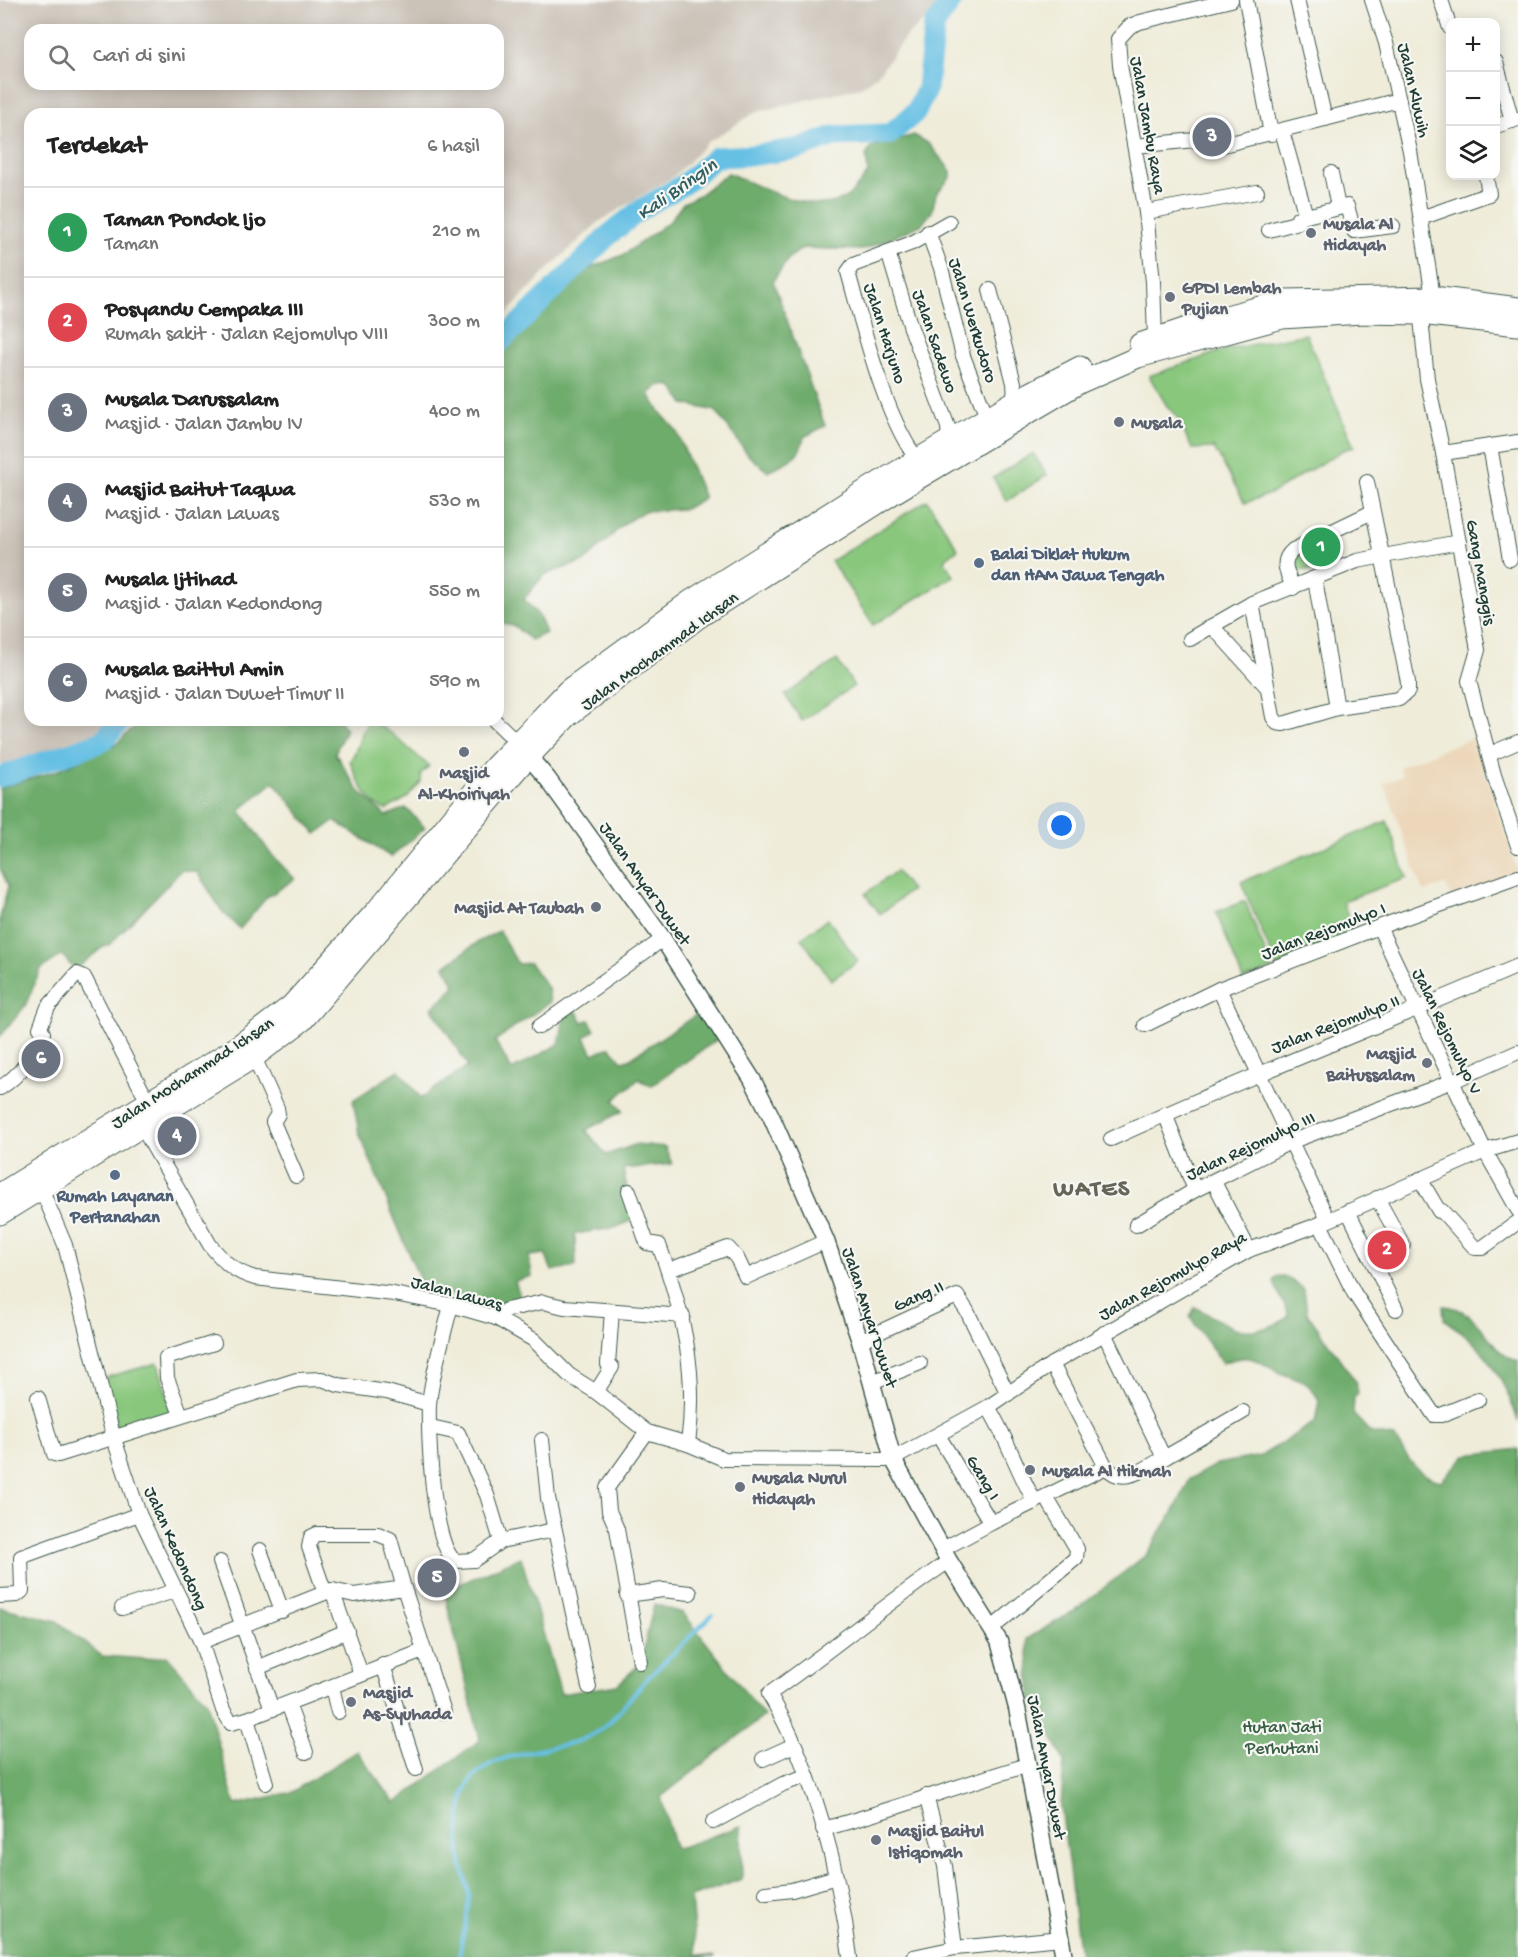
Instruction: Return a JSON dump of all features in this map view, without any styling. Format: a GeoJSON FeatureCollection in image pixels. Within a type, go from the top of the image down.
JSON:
{"type":"FeatureCollection","features":[{"type":"Feature","properties":{"kind":"main road","name":"Jalan Mochammad Ichsan"},"geometry":{"type":"LineString","coordinates":[[0,1194],[141,1114],[254,1057],[303,1020],[568,690],[680,609],[923,466],[1079,383],[1210,328],[1286,300],[1518,308]]}},
{"type":"Feature","properties":{"kind":"main road","name":"Jalan Mochammad Ichsan"},"geometry":{"type":"LineString","coordinates":[[1426,306],[1518,325]]}},
{"type":"Feature","properties":{"kind":"main road","name":"Jalan Mochammad Ichsan"},"geometry":{"type":"LineString","coordinates":[[923,466],[949,441],[987,417],[1084,365],[1155,338],[1210,328]]}},
{"type":"Feature","properties":{"kind":"main road","name":"Jalan Mochammad Ichsan"},"geometry":{"type":"LineString","coordinates":[[0,1214],[41,1188],[141,1114],[266,1027],[308,990],[522,749]]}},
{"type":"Feature","properties":{"kind":"street","name":"Jalan Jambu Raya"},"geometry":{"type":"LineString","coordinates":[[1155,338],[1153,282],[1146,212],[1118,48],[1122,33],[1140,22],[1231,0]]}},
{"type":"Feature","properties":{"kind":"street"},"geometry":{"type":"LineString","coordinates":[[1246,0],[1276,133],[1306,216]]}},
{"type":"Feature","properties":{"kind":"street"},"geometry":{"type":"LineString","coordinates":[[1297,0],[1325,119]]}},
{"type":"Feature","properties":{"kind":"street","name":"Jalan Kluwih"},"geometry":{"type":"LineString","coordinates":[[1372,0],[1386,43],[1399,100],[1421,218],[1426,306]]}},
{"type":"Feature","properties":{"kind":"street"},"geometry":{"type":"LineString","coordinates":[[1441,0],[1447,18]]}},
{"type":"Feature","properties":{"kind":"street"},"geometry":{"type":"LineString","coordinates":[[1499,72],[1515,120],[1500,125]]}},
{"type":"Feature","properties":{"kind":"street"},"geometry":{"type":"LineString","coordinates":[[1135,146],[1205,139],[1207,147],[1276,133],[1399,100]]}},
{"type":"Feature","properties":{"kind":"street"},"geometry":{"type":"LineString","coordinates":[[1331,173],[1338,207]]}},
{"type":"Feature","properties":{"kind":"street"},"geometry":{"type":"LineString","coordinates":[[1421,218],[1489,194],[1487,180]]}},
{"type":"Feature","properties":{"kind":"street"},"geometry":{"type":"LineString","coordinates":[[1146,212],[1257,192]]}},
{"type":"Feature","properties":{"kind":"street"},"geometry":{"type":"LineString","coordinates":[[1269,230],[1299,222],[1298,218],[1338,207],[1348,207],[1354,231],[1393,226]]}},
{"type":"Feature","properties":{"kind":"street","name":"Jalan Harjuno"},"geometry":{"type":"LineString","coordinates":[[923,466],[899,429],[874,359],[848,272],[853,265],[912,243],[949,222]]}},
{"type":"Feature","properties":{"kind":"street","name":"Jalan Werkudoro"},"geometry":{"type":"LineString","coordinates":[[928,232],[941,268],[963,356],[987,417]]}},
{"type":"Feature","properties":{"kind":"street","name":"Jalan Sadewo"},"geometry":{"type":"LineString","coordinates":[[888,252],[914,339],[948,427],[949,441]]}},
{"type":"Feature","properties":{"kind":"street"},"geometry":{"type":"LineString","coordinates":[[990,290],[1014,383],[1015,401]]}},
{"type":"Feature","properties":{"kind":"street","name":"Gang Manggis"},"geometry":{"type":"LineString","coordinates":[[1426,306],[1427,379],[1443,453],[1478,650],[1469,681],[1518,846]]}},
{"type":"Feature","properties":{"kind":"street"},"geometry":{"type":"LineString","coordinates":[[1443,453],[1518,442]]}},
{"type":"Feature","properties":{"kind":"street"},"geometry":{"type":"LineString","coordinates":[[1490,446],[1510,559]]}},
{"type":"Feature","properties":{"kind":"street"},"geometry":{"type":"LineString","coordinates":[[1252,603],[1273,717],[1277,723],[1283,724],[1337,708],[1399,699],[1408,691],[1367,482]]}},
{"type":"Feature","properties":{"kind":"street"},"geometry":{"type":"LineString","coordinates":[[1293,588],[1284,562],[1286,556],[1293,550],[1372,512]]}},
{"type":"Feature","properties":{"kind":"street"},"geometry":{"type":"LineString","coordinates":[[1190,639],[1252,603],[1357,561],[1459,542]]}},
{"type":"Feature","properties":{"kind":"street"},"geometry":{"type":"LineString","coordinates":[[1315,579],[1337,708]]}},
{"type":"Feature","properties":{"kind":"street"},"geometry":{"type":"LineString","coordinates":[[1212,626],[1267,687]]}},
{"type":"Feature","properties":{"kind":"street"},"geometry":{"type":"LineString","coordinates":[[500,726],[522,749]]}},
{"type":"Feature","properties":{"kind":"street"},"geometry":{"type":"LineString","coordinates":[[1490,754],[1518,742]]}},
{"type":"Feature","properties":{"kind":"street","name":"Jalan Anyar Duwet"},"geometry":{"type":"LineString","coordinates":[[522,749],[586,830],[663,939],[752,1079],[826,1241],[860,1341],[893,1460],[946,1555],[999,1641],[1017,1708],[1064,1957]]}},
{"type":"Feature","properties":{"kind":"street","name":"Jalan Rejomulyo I"},"geometry":{"type":"LineString","coordinates":[[1145,1025],[1219,990],[1379,927],[1518,878]]}},
{"type":"Feature","properties":{"kind":"street","name":"Jalan Rejomulyo V"},"geometry":{"type":"LineString","coordinates":[[1379,927],[1485,1150],[1518,1210]]}},
{"type":"Feature","properties":{"kind":"street"},"geometry":{"type":"LineString","coordinates":[[539,1027],[663,939]]}},
{"type":"Feature","properties":{"kind":"street","name":"Jalan Rejomulyo II"},"geometry":{"type":"LineString","coordinates":[[1111,1139],[1258,1072],[1418,1009],[1518,966]]}},
{"type":"Feature","properties":{"kind":"street","name":"Jalan Lawas"},"geometry":{"type":"LineString","coordinates":[[0,1088],[16,1077],[33,1055],[43,1033],[40,1028],[48,1007],[72,977],[80,974],[141,1114],[210,1245],[224,1263],[238,1273],[255,1278],[385,1293],[451,1305],[496,1318],[534,1340],[569,1375],[596,1392],[647,1432],[688,1444],[724,1459],[893,1460]]}},
{"type":"Feature","properties":{"kind":"street"},"geometry":{"type":"LineString","coordinates":[[1219,990],[1290,1142],[1359,1301],[1434,1415],[1441,1415],[1478,1400]]}},
{"type":"Feature","properties":{"kind":"street","name":"Jalan Rejomulyo III"},"geometry":{"type":"LineString","coordinates":[[1136,1225],[1195,1190],[1290,1142],[1453,1081],[1518,1052]]}},
{"type":"Feature","properties":{"kind":"street"},"geometry":{"type":"LineString","coordinates":[[254,1057],[277,1108],[278,1114],[273,1122],[296,1176]]}},
{"type":"Feature","properties":{"kind":"street"},"geometry":{"type":"LineString","coordinates":[[1165,1114],[1195,1190]]}},
{"type":"Feature","properties":{"kind":"street","name":"Jalan Rejomulyo Raya"},"geometry":{"type":"LineString","coordinates":[[893,1460],[988,1407],[1052,1364],[1249,1250],[1324,1222],[1485,1150],[1518,1142]]}},
{"type":"Feature","properties":{"kind":"street"},"geometry":{"type":"LineString","coordinates":[[1420,1179],[1439,1211],[1442,1211],[1475,1248],[1482,1248],[1518,1222]]}},
{"type":"Feature","properties":{"kind":"street"},"geometry":{"type":"LineString","coordinates":[[1214,1182],[1249,1250]]}},
{"type":"Feature","properties":{"kind":"street","name":"Jalan Kedondong"},"geometry":{"type":"LineString","coordinates":[[41,1188],[65,1245],[114,1439],[139,1514],[168,1572],[174,1591],[201,1642],[223,1710],[231,1723],[247,1719]]}},
{"type":"Feature","properties":{"kind":"street"},"geometry":{"type":"LineString","coordinates":[[629,1191],[647,1243],[658,1244],[669,1270],[683,1316],[692,1415],[688,1444]]}},
{"type":"Feature","properties":{"kind":"street"},"geometry":{"type":"LineString","coordinates":[[1377,1198],[1403,1245]]}},
{"type":"Feature","properties":{"kind":"street"},"geometry":{"type":"LineString","coordinates":[[1348,1211],[1396,1309]]}},
{"type":"Feature","properties":{"kind":"street"},"geometry":{"type":"LineString","coordinates":[[669,1270],[728,1248],[737,1258],[746,1277],[826,1241]]}},
{"type":"Feature","properties":{"kind":"street","name":"Gang II"},"geometry":{"type":"LineString","coordinates":[[860,1341],[957,1296],[967,1311],[1008,1394]]}},
{"type":"Feature","properties":{"kind":"street"},"geometry":{"type":"LineString","coordinates":[[496,1318],[506,1310],[543,1302],[564,1307],[683,1316]]}},
{"type":"Feature","properties":{"kind":"street"},"geometry":{"type":"LineString","coordinates":[[451,1305],[429,1404],[430,1463],[434,1496],[447,1552],[456,1561],[474,1560],[501,1541],[555,1530]]}},
{"type":"Feature","properties":{"kind":"street"},"geometry":{"type":"LineString","coordinates":[[596,1392],[612,1367],[608,1364],[612,1311]]}},
{"type":"Feature","properties":{"kind":"street"},"geometry":{"type":"LineString","coordinates":[[1104,1333],[1164,1458]]}},
{"type":"Feature","properties":{"kind":"street"},"geometry":{"type":"LineString","coordinates":[[182,1415],[167,1378],[166,1358],[177,1352],[214,1343]]}},
{"type":"Feature","properties":{"kind":"street"},"geometry":{"type":"LineString","coordinates":[[872,1383],[920,1363]]}},
{"type":"Feature","properties":{"kind":"street"},"geometry":{"type":"LineString","coordinates":[[1052,1364],[1106,1467],[1113,1475],[1120,1478],[1164,1458],[1243,1412]]}},
{"type":"Feature","properties":{"kind":"street"},"geometry":{"type":"LineString","coordinates":[[38,1398],[56,1455],[114,1439],[182,1415],[297,1380],[312,1379],[387,1392],[429,1404]]}},
{"type":"Feature","properties":{"kind":"street"},"geometry":{"type":"LineString","coordinates":[[988,1407],[1005,1434],[1017,1470],[1077,1549],[1076,1558],[992,1629]]}},
{"type":"Feature","properties":{"kind":"street"},"geometry":{"type":"LineString","coordinates":[[431,1427],[459,1433],[487,1495],[501,1541]]}},
{"type":"Feature","properties":{"kind":"street"},"geometry":{"type":"LineString","coordinates":[[640,1662],[616,1529],[609,1511],[608,1488],[647,1432]]}},
{"type":"Feature","properties":{"kind":"street","name":"Gang I"},"geometry":{"type":"LineString","coordinates":[[794,1745],[784,1719],[769,1694],[816,1661],[946,1555],[991,1523],[938,1435]]}},
{"type":"Feature","properties":{"kind":"street"},"geometry":{"type":"LineString","coordinates":[[542,1440],[548,1498],[589,1687]]}},
{"type":"Feature","properties":{"kind":"street"},"geometry":{"type":"LineString","coordinates":[[991,1523],[1106,1467]]}},
{"type":"Feature","properties":{"kind":"street"},"geometry":{"type":"LineString","coordinates":[[0,1596],[17,1595],[22,1591],[21,1557],[139,1514]]}},
{"type":"Feature","properties":{"kind":"street"},"geometry":{"type":"LineString","coordinates":[[361,1674],[347,1631],[328,1592],[308,1541],[317,1534],[385,1535],[390,1539],[396,1552],[423,1651],[444,1712]]}},
{"type":"Feature","properties":{"kind":"street"},"geometry":{"type":"LineString","coordinates":[[260,1551],[282,1611]]}},
{"type":"Feature","properties":{"kind":"street"},"geometry":{"type":"LineString","coordinates":[[220,1562],[272,1709]]}},
{"type":"Feature","properties":{"kind":"street"},"geometry":{"type":"LineString","coordinates":[[201,1642],[328,1592],[354,1595],[404,1588]]}},
{"type":"Feature","properties":{"kind":"street"},"geometry":{"type":"LineString","coordinates":[[627,1595],[663,1590],[690,1593]]}},
{"type":"Feature","properties":{"kind":"street"},"geometry":{"type":"LineString","coordinates":[[122,1608],[174,1591]]}},
{"type":"Feature","properties":{"kind":"street"},"geometry":{"type":"LineString","coordinates":[[257,1668],[347,1631]]}},
{"type":"Feature","properties":{"kind":"street"},"geometry":{"type":"LineString","coordinates":[[266,1783],[247,1719],[423,1651]]}},
{"type":"Feature","properties":{"kind":"street"},"geometry":{"type":"LineString","coordinates":[[383,1665],[416,1769]]}},
{"type":"Feature","properties":{"kind":"street"},"geometry":{"type":"LineString","coordinates":[[332,1687],[338,1712]]}},
{"type":"Feature","properties":{"kind":"street"},"geometry":{"type":"LineString","coordinates":[[288,1704],[306,1752]]}},
{"type":"Feature","properties":{"kind":"street"},"geometry":{"type":"LineString","coordinates":[[763,1759],[794,1745],[823,1829],[836,1877],[850,1957]]}},
{"type":"Feature","properties":{"kind":"street"},"geometry":{"type":"LineString","coordinates":[[823,1829],[891,1810],[926,1796],[1028,1765]]}},
{"type":"Feature","properties":{"kind":"street"},"geometry":{"type":"LineString","coordinates":[[713,1822],[783,1784],[806,1776]]}},
{"type":"Feature","properties":{"kind":"street"},"geometry":{"type":"LineString","coordinates":[[926,1796],[945,1866],[955,1948]]}},
{"type":"Feature","properties":{"kind":"street"},"geometry":{"type":"LineString","coordinates":[[766,1893],[792,1890],[836,1877]]}},
{"type":"Feature","properties":{"kind":"street"},"geometry":{"type":"LineString","coordinates":[[913,1957],[955,1948],[1062,1938]]}},
{"type":"Feature","properties":{"kind":"shaded area"},"geometry":{"type":"Polygon","coordinates":[[[0,0],[945,0],[943,6],[907,35],[879,73],[861,87],[756,112],[708,142],[673,177],[600,221],[547,270],[504,317],[504,108],[24,108],[24,726],[106,726],[93,742],[0,772],[0,0]]]}},
{"type":"Feature","properties":{"kind":"shaded area"},"geometry":{"type":"Polygon","coordinates":[[[1474,737],[1518,873],[1451,899],[1446,884],[1423,892],[1384,783],[1402,776],[1399,767],[1474,737]]]}},
{"type":"Feature","properties":{"kind":"green space"},"geometry":{"type":"Polygon","coordinates":[[[914,135],[929,144],[951,171],[951,177],[936,194],[932,212],[921,225],[863,250],[803,248],[789,258],[773,281],[825,426],[804,437],[800,450],[792,459],[767,471],[748,455],[716,411],[684,404],[672,386],[660,385],[649,394],[660,412],[676,430],[704,498],[685,509],[644,511],[625,523],[585,561],[544,575],[524,599],[539,616],[546,633],[531,640],[514,626],[504,624],[504,347],[523,324],[590,268],[623,255],[670,221],[683,203],[699,195],[728,173],[788,198],[821,204],[836,202],[852,193],[868,173],[866,156],[871,147],[914,135]]]}},
{"type":"Feature","properties":{"kind":"green space"},"geometry":{"type":"Polygon","coordinates":[[[1306,334],[1354,447],[1343,450],[1272,493],[1245,503],[1214,448],[1192,449],[1177,417],[1167,406],[1149,376],[1224,350],[1306,334]]]}},
{"type":"Feature","properties":{"kind":"green space"},"geometry":{"type":"Polygon","coordinates":[[[1033,453],[1047,475],[1007,501],[993,478],[1033,453]]]}},
{"type":"Feature","properties":{"kind":"green space"},"geometry":{"type":"Polygon","coordinates":[[[927,500],[958,549],[944,560],[954,576],[873,625],[831,561],[927,500]]]}},
{"type":"Feature","properties":{"kind":"green space"},"geometry":{"type":"Polygon","coordinates":[[[1330,538],[1333,563],[1323,569],[1295,571],[1292,557],[1330,538]]]}},
{"type":"Feature","properties":{"kind":"green space"},"geometry":{"type":"Polygon","coordinates":[[[837,660],[854,686],[802,721],[785,695],[837,660]]]}},
{"type":"Feature","properties":{"kind":"green space"},"geometry":{"type":"Polygon","coordinates":[[[135,726],[344,726],[346,729],[335,753],[359,791],[386,816],[406,808],[425,828],[391,857],[335,821],[316,834],[274,782],[240,810],[270,853],[295,879],[267,897],[240,929],[222,911],[197,872],[182,870],[110,944],[75,970],[62,955],[41,969],[25,1006],[0,1037],[0,918],[8,886],[0,868],[0,788],[56,771],[117,743],[135,726]]]}},
{"type":"Feature","properties":{"kind":"green space"},"geometry":{"type":"Polygon","coordinates":[[[366,726],[380,726],[429,766],[421,774],[421,782],[407,798],[386,810],[368,796],[350,761],[366,726]]]}},
{"type":"Feature","properties":{"kind":"green space"},"geometry":{"type":"Polygon","coordinates":[[[1387,821],[1407,878],[1343,901],[1354,936],[1277,968],[1241,882],[1387,821]]]}},
{"type":"Feature","properties":{"kind":"green space"},"geometry":{"type":"Polygon","coordinates":[[[896,871],[911,890],[880,914],[865,894],[896,871]]]}},
{"type":"Feature","properties":{"kind":"green space"},"geometry":{"type":"Polygon","coordinates":[[[1245,901],[1272,969],[1243,980],[1216,912],[1245,901]]]}},
{"type":"Feature","properties":{"kind":"green space"},"geometry":{"type":"Polygon","coordinates":[[[828,919],[858,961],[831,980],[801,938],[828,919]]]}},
{"type":"Feature","properties":{"kind":"green space"},"geometry":{"type":"Polygon","coordinates":[[[499,931],[518,964],[530,963],[548,988],[550,1002],[495,1041],[512,1070],[559,1044],[564,1017],[574,1008],[583,1022],[589,1020],[595,1030],[585,1037],[593,1054],[610,1047],[622,1061],[629,1059],[705,1009],[722,1036],[651,1086],[639,1079],[614,1100],[623,1111],[586,1130],[606,1155],[637,1144],[665,1147],[672,1164],[623,1169],[634,1220],[614,1228],[575,1234],[576,1266],[552,1271],[545,1254],[529,1256],[532,1276],[515,1281],[522,1302],[478,1307],[448,1294],[424,1290],[359,1133],[353,1100],[399,1070],[421,1098],[468,1066],[432,1008],[455,986],[445,966],[478,942],[499,931]]]}},
{"type":"Feature","properties":{"kind":"green space","name":"Hutan Jati Perhutani"},"geometry":{"type":"Polygon","coordinates":[[[1279,1276],[1291,1279],[1304,1290],[1307,1313],[1356,1382],[1358,1393],[1354,1397],[1353,1414],[1371,1433],[1394,1437],[1419,1470],[1441,1481],[1466,1455],[1518,1449],[1518,1957],[1080,1957],[1061,1806],[1064,1761],[1031,1697],[1027,1639],[1074,1611],[1146,1555],[1174,1511],[1190,1479],[1217,1464],[1261,1456],[1315,1422],[1319,1400],[1307,1384],[1249,1358],[1222,1363],[1190,1317],[1195,1307],[1242,1330],[1262,1329],[1274,1325],[1289,1315],[1274,1283],[1275,1278],[1279,1276]]]}},
{"type":"Feature","properties":{"kind":"green space"},"geometry":{"type":"Polygon","coordinates":[[[1443,1306],[1457,1308],[1468,1314],[1500,1350],[1508,1357],[1518,1361],[1518,1421],[1509,1397],[1490,1362],[1473,1342],[1444,1319],[1443,1306]]]}},
{"type":"Feature","properties":{"kind":"green space"},"geometry":{"type":"Polygon","coordinates":[[[158,1363],[172,1413],[117,1428],[103,1378],[158,1363]]]}},
{"type":"Feature","properties":{"kind":"green space"},"geometry":{"type":"Polygon","coordinates":[[[521,1557],[561,1694],[617,1685],[640,1664],[654,1604],[683,1613],[764,1716],[661,1797],[675,1849],[741,1826],[742,1879],[691,1897],[696,1954],[715,1957],[0,1957],[0,1607],[57,1621],[102,1656],[146,1659],[167,1656],[207,1702],[235,1805],[292,1792],[357,1751],[395,1803],[480,1740],[444,1591],[521,1557]]]}},
{"type":"Feature","properties":{"kind":"waterway","name":"Kali Bringin"},"geometry":{"type":"LineString","coordinates":[[504,338],[610,234],[640,210],[684,184],[716,157],[756,155],[801,148],[834,136],[890,134],[916,112],[927,88],[934,26],[952,0]]}},
{"type":"Feature","properties":{"kind":"waterway","name":"Kali Bringin"},"geometry":{"type":"LineString","coordinates":[[0,777],[101,742],[116,726]]}},
{"type":"Feature","properties":{"kind":"waterway"},"geometry":{"type":"LineString","coordinates":[[459,1957],[469,1902],[468,1886],[460,1855],[459,1835],[464,1795],[475,1775],[501,1759],[567,1744],[592,1735],[610,1721],[647,1679],[712,1615]]}},
{"type":"Feature","properties":{"kind":"place","name":"Musala Darussalam"},"geometry":{"type":"Point","coordinates":[1212,137]}},
{"type":"Feature","properties":{"kind":"place","name":"Musala Al Hidayah"},"geometry":{"type":"Point","coordinates":[1311,233]}},
{"type":"Feature","properties":{"kind":"place","name":"GPDI Lembah Pujian"},"geometry":{"type":"Point","coordinates":[1170,297]}},
{"type":"Feature","properties":{"kind":"place","name":"Musala"},"geometry":{"type":"Point","coordinates":[1119,422]}},
{"type":"Feature","properties":{"kind":"place","name":"Taman Pondok Ijo"},"geometry":{"type":"Point","coordinates":[1321,547]}},
{"type":"Feature","properties":{"kind":"place","name":"Balai Diklat Hukum dan HAM Jawa Tengah"},"geometry":{"type":"Point","coordinates":[979,563]}},
{"type":"Feature","properties":{"kind":"place","name":"Masjid Al-Khoiriyah"},"geometry":{"type":"Point","coordinates":[464,752]}},
{"type":"Feature","properties":{"kind":"place","name":"Masjid At Taubah"},"geometry":{"type":"Point","coordinates":[596,907]}},
{"type":"Feature","properties":{"kind":"place","name":"Musala Baittul Amin"},"geometry":{"type":"Point","coordinates":[41,1059]}},
{"type":"Feature","properties":{"kind":"place","name":"Masjid Baitussalam"},"geometry":{"type":"Point","coordinates":[1427,1063]}},
{"type":"Feature","properties":{"kind":"place","name":"Masjid Baitut Taqwa"},"geometry":{"type":"Point","coordinates":[177,1136]}},
{"type":"Feature","properties":{"kind":"place","name":"Rumah Layanan Pertanahan"},"geometry":{"type":"Point","coordinates":[115,1175]}},
{"type":"Feature","properties":{"kind":"place","name":"Posyandu Cempaka III"},"geometry":{"type":"Point","coordinates":[1387,1250]}},
{"type":"Feature","properties":{"kind":"place","name":"Musala Al Hikmah"},"geometry":{"type":"Point","coordinates":[1030,1470]}},
{"type":"Feature","properties":{"kind":"place","name":"Musala Nurul Hidayah"},"geometry":{"type":"Point","coordinates":[740,1487]}},
{"type":"Feature","properties":{"kind":"place","name":"Musala Ijtihad"},"geometry":{"type":"Point","coordinates":[437,1578]}},
{"type":"Feature","properties":{"kind":"place","name":"Masjid As-Syuhada"},"geometry":{"type":"Point","coordinates":[351,1702]}},
{"type":"Feature","properties":{"kind":"place","name":"Masjid Baitul Istiqomah"},"geometry":{"type":"Point","coordinates":[876,1840]}},
{"type":"Feature","properties":{"kind":"district","name":"WATES"},"geometry":{"type":"Point","coordinates":[1092,1187]}}]}
